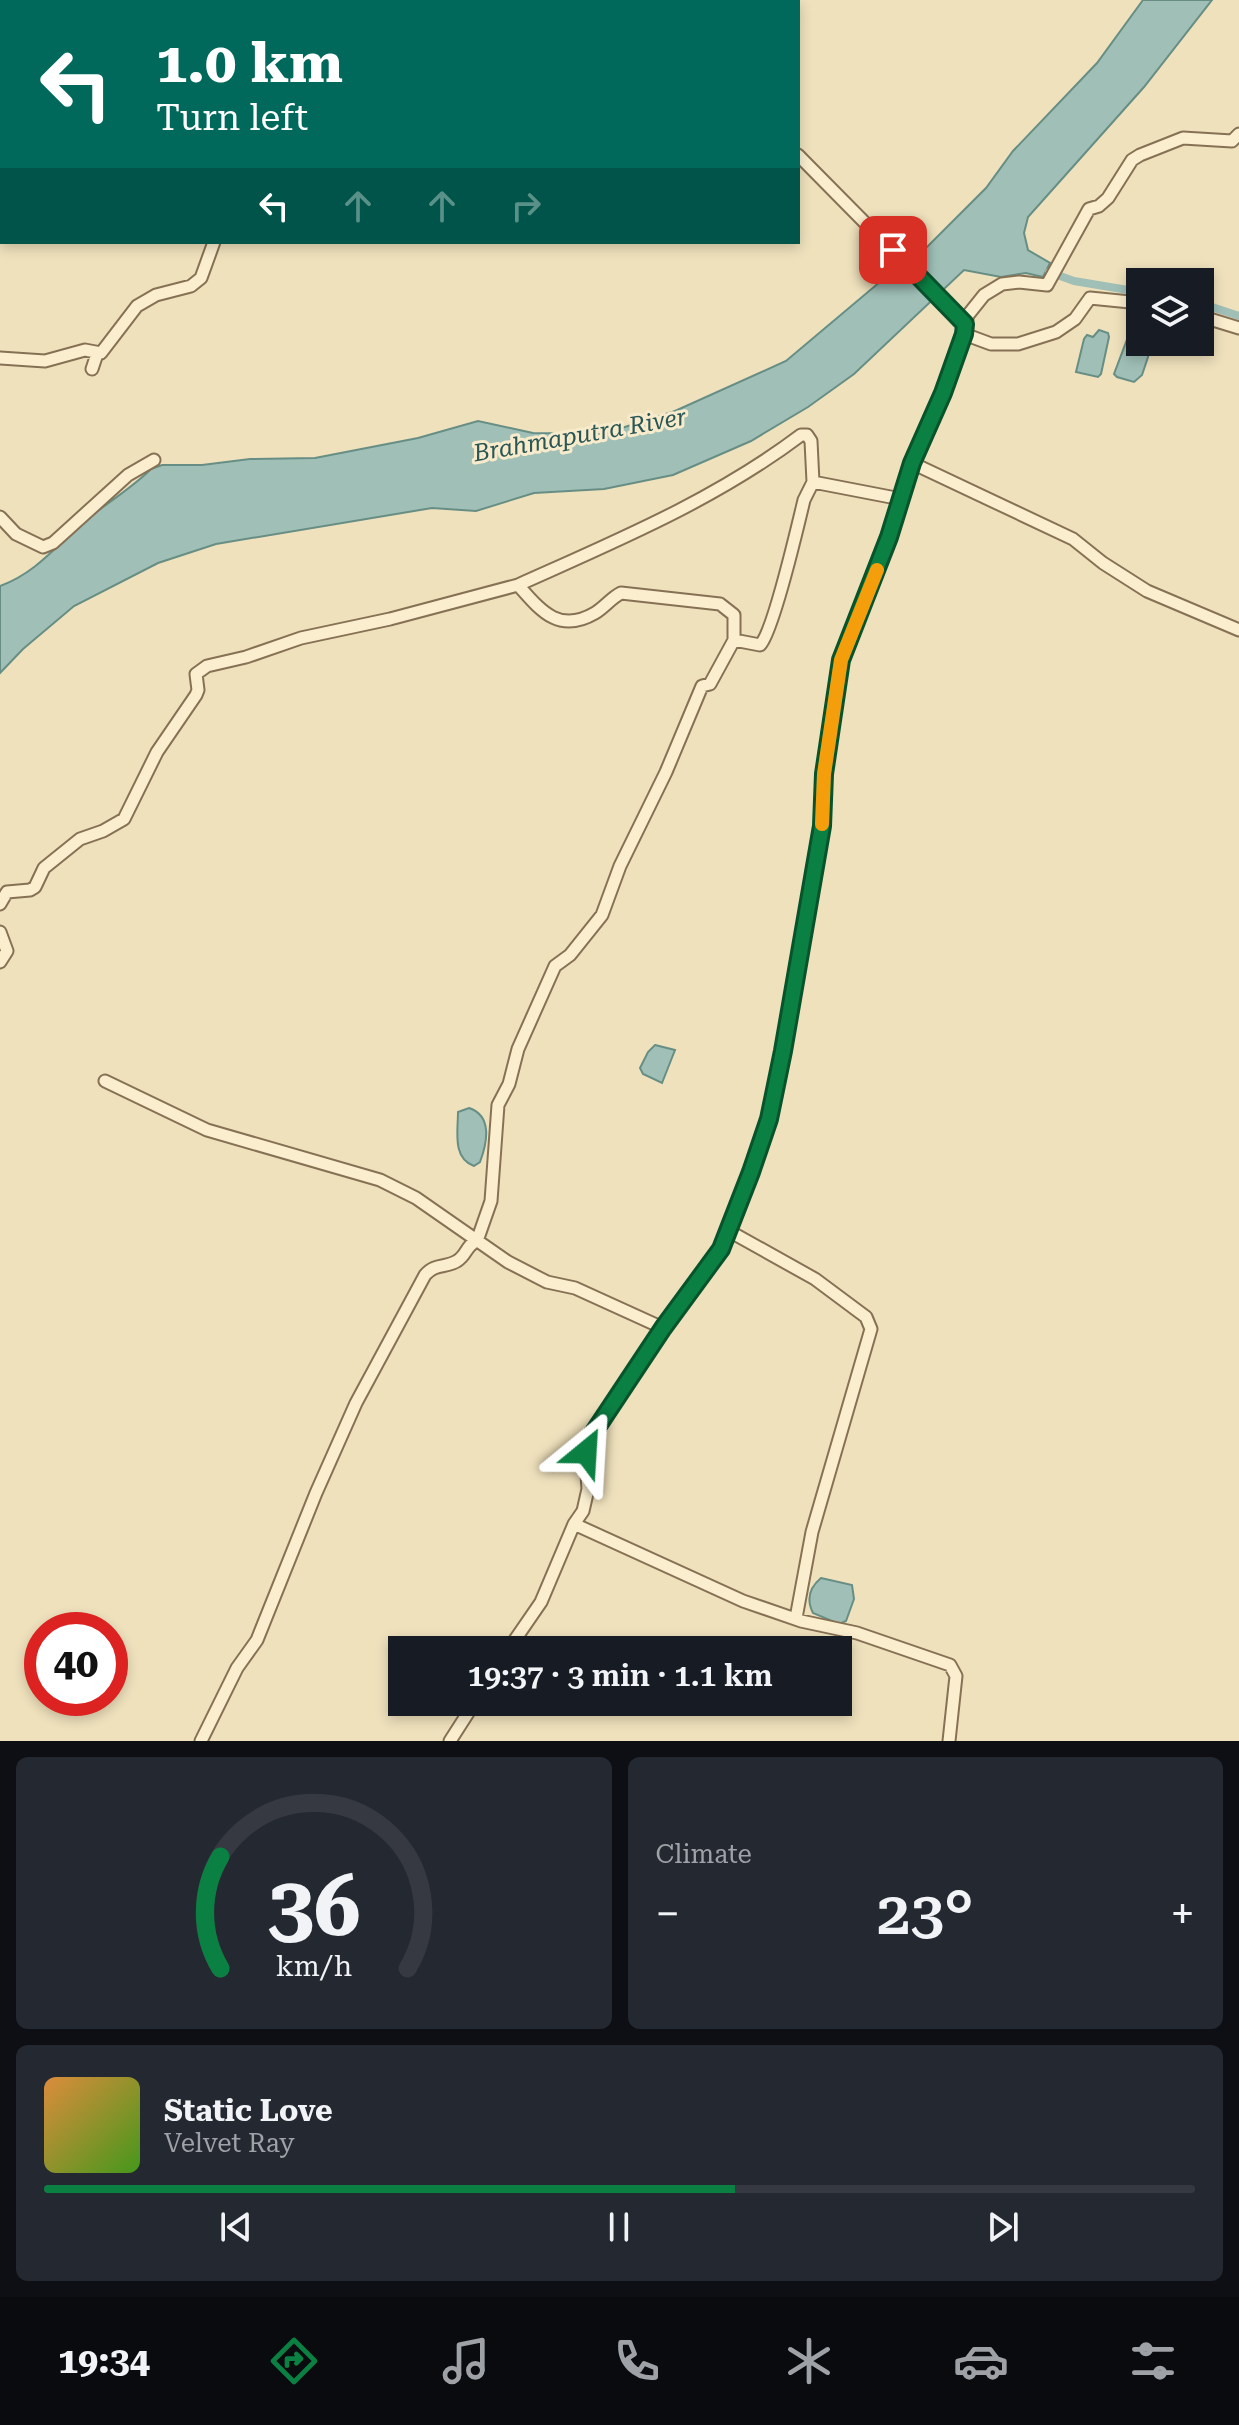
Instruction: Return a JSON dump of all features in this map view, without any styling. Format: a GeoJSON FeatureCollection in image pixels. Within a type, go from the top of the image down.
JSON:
{"type":"FeatureCollection","features":[{"type":"Feature","properties":{"kind":"street"},"geometry":{"type":"LineString","coordinates":[[518,1636],[541,1602],[586,1503],[585,1446],[663,1328],[721,1249],[769,1119],[822,826],[824,774],[841,660],[875,575],[912,463],[943,393],[968,315],[984,295],[1002,284],[1019,282],[1042,286],[1049,282],[1089,209],[1099,206],[1108,198],[1132,160],[1183,138],[1232,141],[1239,134]]}},
{"type":"Feature","properties":{"kind":"street"},"geometry":{"type":"LineString","coordinates":[[800,157],[943,302],[964,329],[991,344],[1018,344],[1056,332],[1075,319],[1090,298],[1126,302]]}},
{"type":"Feature","properties":{"kind":"street"},"geometry":{"type":"LineString","coordinates":[[92,369],[97,354],[106,348],[137,306],[147,299],[191,286],[201,278],[213,244]]}},
{"type":"Feature","properties":{"kind":"street"},"geometry":{"type":"LineString","coordinates":[[1214,320],[1239,328]]}},
{"type":"Feature","properties":{"kind":"street"},"geometry":{"type":"LineString","coordinates":[[0,358],[45,361],[85,350],[97,354]]}},
{"type":"Feature","properties":{"kind":"street"},"geometry":{"type":"LineString","coordinates":[[0,904],[7,892],[35,887],[44,868],[80,839],[124,819],[157,752],[196,695],[198,671],[301,638],[390,619],[518,585],[680,512],[765,462],[801,435],[807,435],[811,441],[813,482],[804,500],[765,641],[760,645],[734,640]]}},
{"type":"Feature","properties":{"kind":"street"},"geometry":{"type":"LineString","coordinates":[[0,517],[16,534],[43,547],[53,543],[128,475],[154,460]]}},
{"type":"Feature","properties":{"kind":"street"},"geometry":{"type":"LineString","coordinates":[[912,463],[1073,539],[1147,591],[1239,630]]}},
{"type":"Feature","properties":{"kind":"street"},"geometry":{"type":"LineString","coordinates":[[813,482],[901,499]]}},
{"type":"Feature","properties":{"kind":"street"},"geometry":{"type":"LineString","coordinates":[[201,1741],[237,1668],[257,1640],[356,1403],[425,1275],[435,1266],[458,1261],[477,1241],[491,1201],[498,1105],[509,1084],[518,1049],[555,966],[570,955],[602,915],[620,866],[666,772],[694,701],[702,686],[710,684],[734,640],[734,615],[720,604],[621,593],[592,615],[563,621],[552,619],[541,611],[518,585]]}},
{"type":"Feature","properties":{"kind":"street"},"geometry":{"type":"LineString","coordinates":[[0,932],[7,951],[0,962]]}},
{"type":"Feature","properties":{"kind":"street"},"geometry":{"type":"LineString","coordinates":[[105,1081],[207,1130],[380,1180],[416,1198],[508,1262],[547,1282],[575,1288],[663,1328]]}},
{"type":"Feature","properties":{"kind":"street"},"geometry":{"type":"LineString","coordinates":[[729,1231],[815,1279],[866,1317],[871,1329],[812,1532],[796,1618]]}},
{"type":"Feature","properties":{"kind":"street"},"geometry":{"type":"LineString","coordinates":[[574,1524],[743,1601],[857,1633],[953,1668],[956,1676],[949,1741]]}},
{"type":"Feature","properties":{"kind":"street"},"geometry":{"type":"LineString","coordinates":[[450,1741],[466,1716]]}},
{"type":"Feature","properties":{"kind":"water","name":"Brahmaputra River"},"geometry":{"type":"Polygon","coordinates":[[[1143,0],[1212,0],[1144,87],[1028,217],[1024,233],[1028,250],[1050,263],[1043,277],[1026,273],[1001,277],[964,270],[854,374],[808,407],[751,441],[673,475],[604,489],[534,493],[476,511],[432,508],[216,544],[158,563],[74,606],[0,673],[0,586],[33,568],[87,519],[151,469],[162,465],[202,465],[250,459],[315,458],[418,438],[478,421],[533,433],[603,434],[675,411],[786,361],[881,281],[892,282],[986,188],[1013,151],[1097,63],[1143,0]]]}},
{"type":"Feature","properties":{"kind":"water"},"geometry":{"type":"Polygon","coordinates":[[[1099,330],[1108,333],[1109,337],[1101,374],[1098,377],[1076,372],[1084,339],[1087,335],[1093,337],[1099,330]]]}},
{"type":"Feature","properties":{"kind":"water"},"geometry":{"type":"Polygon","coordinates":[[[1126,342],[1126,356],[1148,356],[1142,375],[1134,382],[1114,374],[1126,342]]]}},
{"type":"Feature","properties":{"kind":"water"},"geometry":{"type":"Polygon","coordinates":[[[655,1045],[675,1050],[662,1083],[643,1074],[640,1068],[655,1045]]]}},
{"type":"Feature","properties":{"kind":"water"},"geometry":{"type":"Polygon","coordinates":[[[469,1108],[482,1117],[486,1131],[480,1162],[474,1166],[462,1157],[458,1143],[458,1112],[469,1108]]]}},
{"type":"Feature","properties":{"kind":"water"},"geometry":{"type":"Polygon","coordinates":[[[821,1578],[852,1585],[854,1599],[846,1621],[839,1624],[813,1613],[810,1594],[821,1578]]]}},
{"type":"Feature","properties":{"kind":"waterway"},"geometry":{"type":"LineString","coordinates":[[1049,272],[1074,281],[1126,290]]}},
{"type":"Feature","properties":{"kind":"waterway"},"geometry":{"type":"LineString","coordinates":[[1214,308],[1239,316]]}},
{"type":"Feature","properties":{"kind":"slow traffic"},"geometry":{"type":"LineString","coordinates":[[822,824],[824,774],[841,660],[877,570]]}},
{"type":"Feature","properties":{"kind":"route"},"geometry":{"type":"LineString","coordinates":[[586,1452],[585,1446],[640,1362],[721,1249],[769,1119],[822,826],[824,774],[841,660],[889,537],[912,463],[943,393],[964,334],[965,324],[893,250]]}}]}
